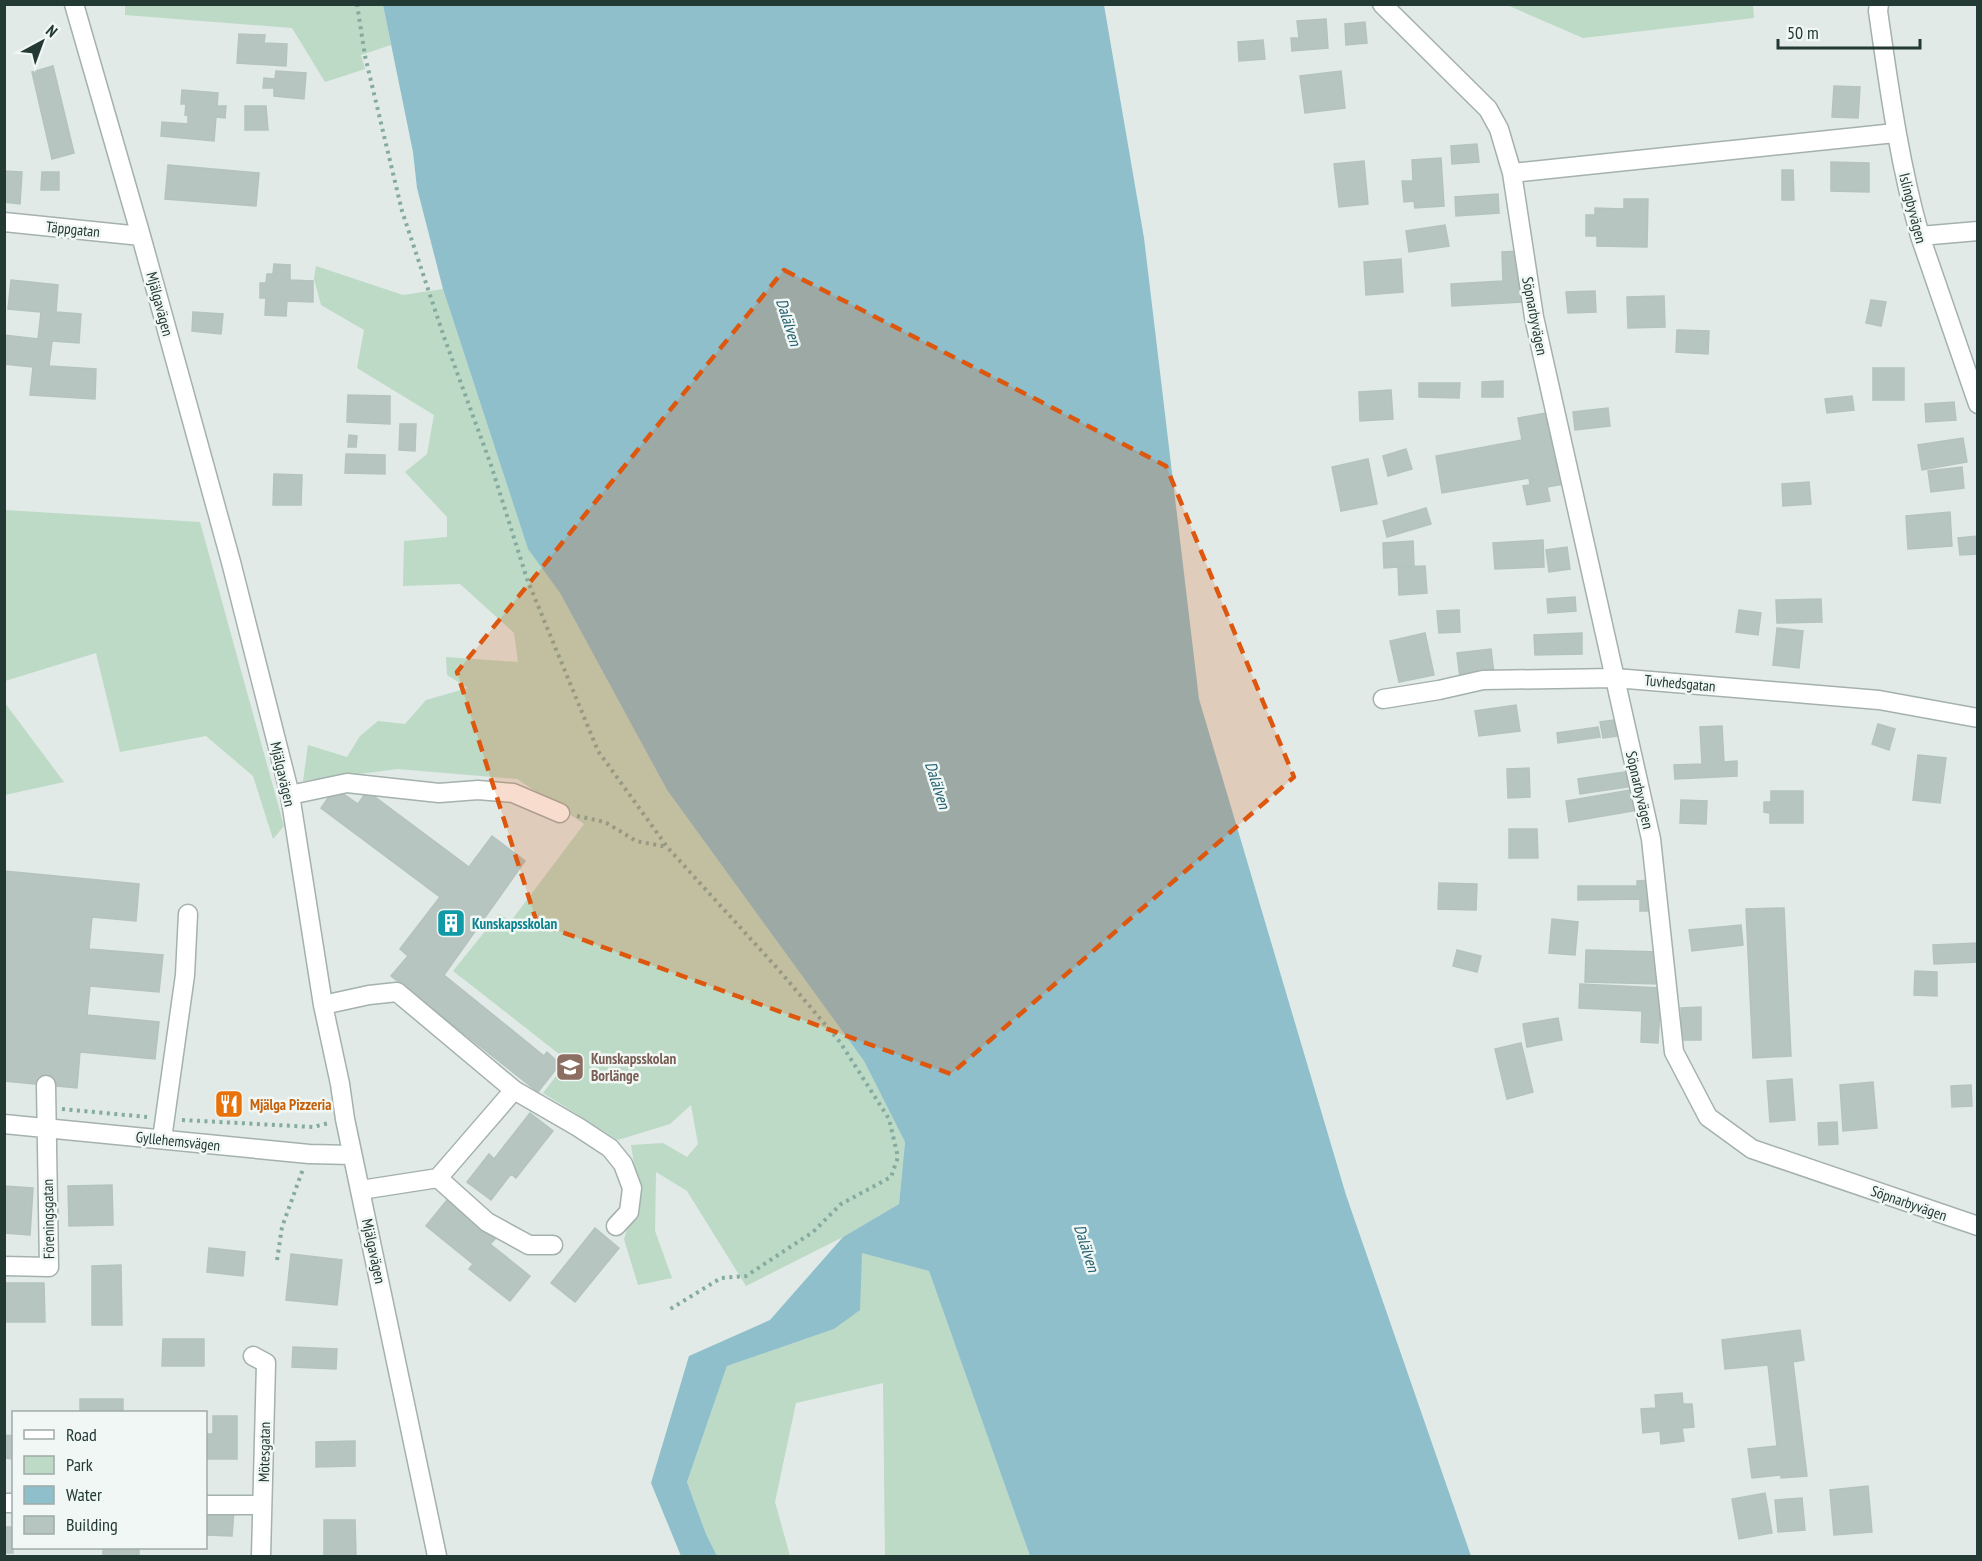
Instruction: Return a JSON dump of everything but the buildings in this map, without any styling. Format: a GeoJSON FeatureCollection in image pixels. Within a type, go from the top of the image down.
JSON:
{"type":"FeatureCollection","features":[{"type":"Feature","properties":{"kind":"street","name":"Mjälgavägen"},"geometry":{"type":"LineString","coordinates":[[74,4],[231,562],[290,795],[323,1005],[352,1155],[437,1557]]}},
{"type":"Feature","properties":{"kind":"street","name":"Söpnarbyvägen"},"geometry":{"type":"LineString","coordinates":[[1382,4],[1488,109],[1499,129],[1512,173],[1534,317],[1651,839],[1674,1052],[1708,1118],[1752,1149],[1977,1226]]}},
{"type":"Feature","properties":{"kind":"street","name":"Islingbyvägen"},"geometry":{"type":"LineString","coordinates":[[1879,4],[1878,11],[1895,133],[1920,236],[1977,404]]}},
{"type":"Feature","properties":{"kind":"street"},"geometry":{"type":"LineString","coordinates":[[1512,173],[1895,133]]}},
{"type":"Feature","properties":{"kind":"street","name":"Täppgatan"},"geometry":{"type":"LineString","coordinates":[[4,222],[141,236]]}},
{"type":"Feature","properties":{"kind":"street"},"geometry":{"type":"LineString","coordinates":[[1920,236],[1977,231]]}},
{"type":"Feature","properties":{"kind":"street","name":"Tuvhedsgatan"},"geometry":{"type":"LineString","coordinates":[[1383,699],[1483,680],[1615,678],[1879,700],[1977,718]]}},
{"type":"Feature","properties":{"kind":"street"},"geometry":{"type":"LineString","coordinates":[[290,795],[347,783],[439,793],[478,790],[513,793],[560,813]]}},
{"type":"Feature","properties":{"kind":"street"},"geometry":{"type":"LineString","coordinates":[[162,1139],[185,975],[188,914]]}},
{"type":"Feature","properties":{"kind":"street"},"geometry":{"type":"LineString","coordinates":[[323,1005],[369,994],[397,992],[514,1090],[610,1148],[623,1164],[632,1188],[629,1212],[616,1226]]}},
{"type":"Feature","properties":{"kind":"street"},"geometry":{"type":"LineString","coordinates":[[46,1085],[46,1128]]}},
{"type":"Feature","properties":{"kind":"street"},"geometry":{"type":"LineString","coordinates":[[361,1190],[438,1178],[514,1090]]}},
{"type":"Feature","properties":{"kind":"street","name":"Gyllehemsvägen"},"geometry":{"type":"LineString","coordinates":[[4,1124],[309,1154],[352,1155]]}},
{"type":"Feature","properties":{"kind":"street","name":"Föreningsgatan"},"geometry":{"type":"LineString","coordinates":[[4,1266],[49,1267],[46,1128]]}},
{"type":"Feature","properties":{"kind":"street"},"geometry":{"type":"LineString","coordinates":[[438,1178],[487,1222],[529,1245],[553,1245]]}},
{"type":"Feature","properties":{"kind":"street","name":"Mötesgatan"},"geometry":{"type":"LineString","coordinates":[[253,1356],[266,1363],[261,1557]]}},
{"type":"Feature","properties":{"kind":"street"},"geometry":{"type":"LineString","coordinates":[[207,1504],[262,1505]]}},
{"type":"Feature","properties":{"kind":"path"},"geometry":{"type":"LineString","coordinates":[[357,4],[365,56],[402,211],[444,337],[491,465],[527,579],[598,752],[668,848],[778,969],[840,1042],[889,1119],[898,1157],[891,1177],[841,1204],[813,1232],[746,1276],[721,1278],[667,1311]]}},
{"type":"Feature","properties":{"kind":"path"},"geometry":{"type":"LineString","coordinates":[[560,813],[605,822],[636,841],[668,848]]}},
{"type":"Feature","properties":{"kind":"path"},"geometry":{"type":"LineString","coordinates":[[277,1260],[282,1227],[309,1154],[313,1127]]}},
{"type":"Feature","properties":{"kind":"highlighted area"},"geometry":{"type":"Polygon","coordinates":[[[784,270],[1166,466],[1294,777],[951,1074],[537,923],[457,672],[784,270]]]}},
{"type":"Feature","properties":{"kind":"green space"},"geometry":{"type":"Polygon","coordinates":[[[125,4],[383,5],[391,45],[361,55],[365,69],[325,82],[292,28],[125,15],[125,4]]]}},
{"type":"Feature","properties":{"kind":"green space"},"geometry":{"type":"Polygon","coordinates":[[[1507,5],[1753,5],[1754,18],[1583,38],[1507,5]]]}},
{"type":"Feature","properties":{"kind":"green space"},"geometry":{"type":"Polygon","coordinates":[[[316,266],[403,295],[443,289],[528,549],[560,593],[667,790],[864,1061],[905,1142],[899,1204],[843,1237],[746,1286],[687,1191],[656,1172],[655,1231],[672,1278],[638,1285],[624,1239],[639,1194],[631,1145],[663,1143],[687,1157],[698,1144],[691,1105],[670,1124],[618,1140],[543,1093],[568,1061],[453,971],[499,914],[511,921],[584,824],[517,779],[398,769],[303,781],[308,745],[347,757],[360,736],[378,721],[405,724],[426,700],[468,688],[447,675],[446,657],[518,662],[514,633],[460,584],[403,586],[404,541],[447,537],[447,517],[405,472],[427,454],[434,415],[357,368],[364,330],[321,305],[314,279],[316,266]]]}},
{"type":"Feature","properties":{"kind":"green space"},"geometry":{"type":"Polygon","coordinates":[[[5,510],[200,522],[284,826],[273,839],[253,776],[206,736],[120,752],[96,653],[5,681],[5,510]]]}},
{"type":"Feature","properties":{"kind":"green space"},"geometry":{"type":"Polygon","coordinates":[[[5,703],[64,782],[5,795],[5,703]]]}},
{"type":"Feature","properties":{"kind":"green space"},"geometry":{"type":"Polygon","coordinates":[[[861,1252],[929,1271],[1030,1556],[885,1556],[883,1383],[796,1403],[775,1502],[790,1556],[717,1556],[706,1534],[687,1482],[727,1366],[834,1329],[859,1310],[861,1252]]]}},
{"type":"Feature","properties":{"kind":"water","name":"Dalälven"},"geometry":{"type":"Polygon","coordinates":[[[383,5],[1104,5],[1144,238],[1199,699],[1346,1195],[1471,1556],[1030,1556],[929,1271],[862,1253],[860,1310],[834,1329],[727,1366],[687,1482],[706,1534],[717,1556],[681,1556],[651,1483],[689,1356],[770,1320],[843,1237],[899,1204],[905,1142],[864,1061],[667,790],[560,593],[528,549],[443,289],[417,188],[413,152],[383,5]]]}},
{"type":"Feature","properties":{"kind":"place","name":"Kunskapsskolan"},"geometry":{"type":"Point","coordinates":[451,923]}},
{"type":"Feature","properties":{"kind":"place","name":"Kunskapsskolan Borlänge"},"geometry":{"type":"Point","coordinates":[570,1067]}},
{"type":"Feature","properties":{"kind":"place","name":"Mjälga Pizzeria"},"geometry":{"type":"Point","coordinates":[229,1104]}}]}
